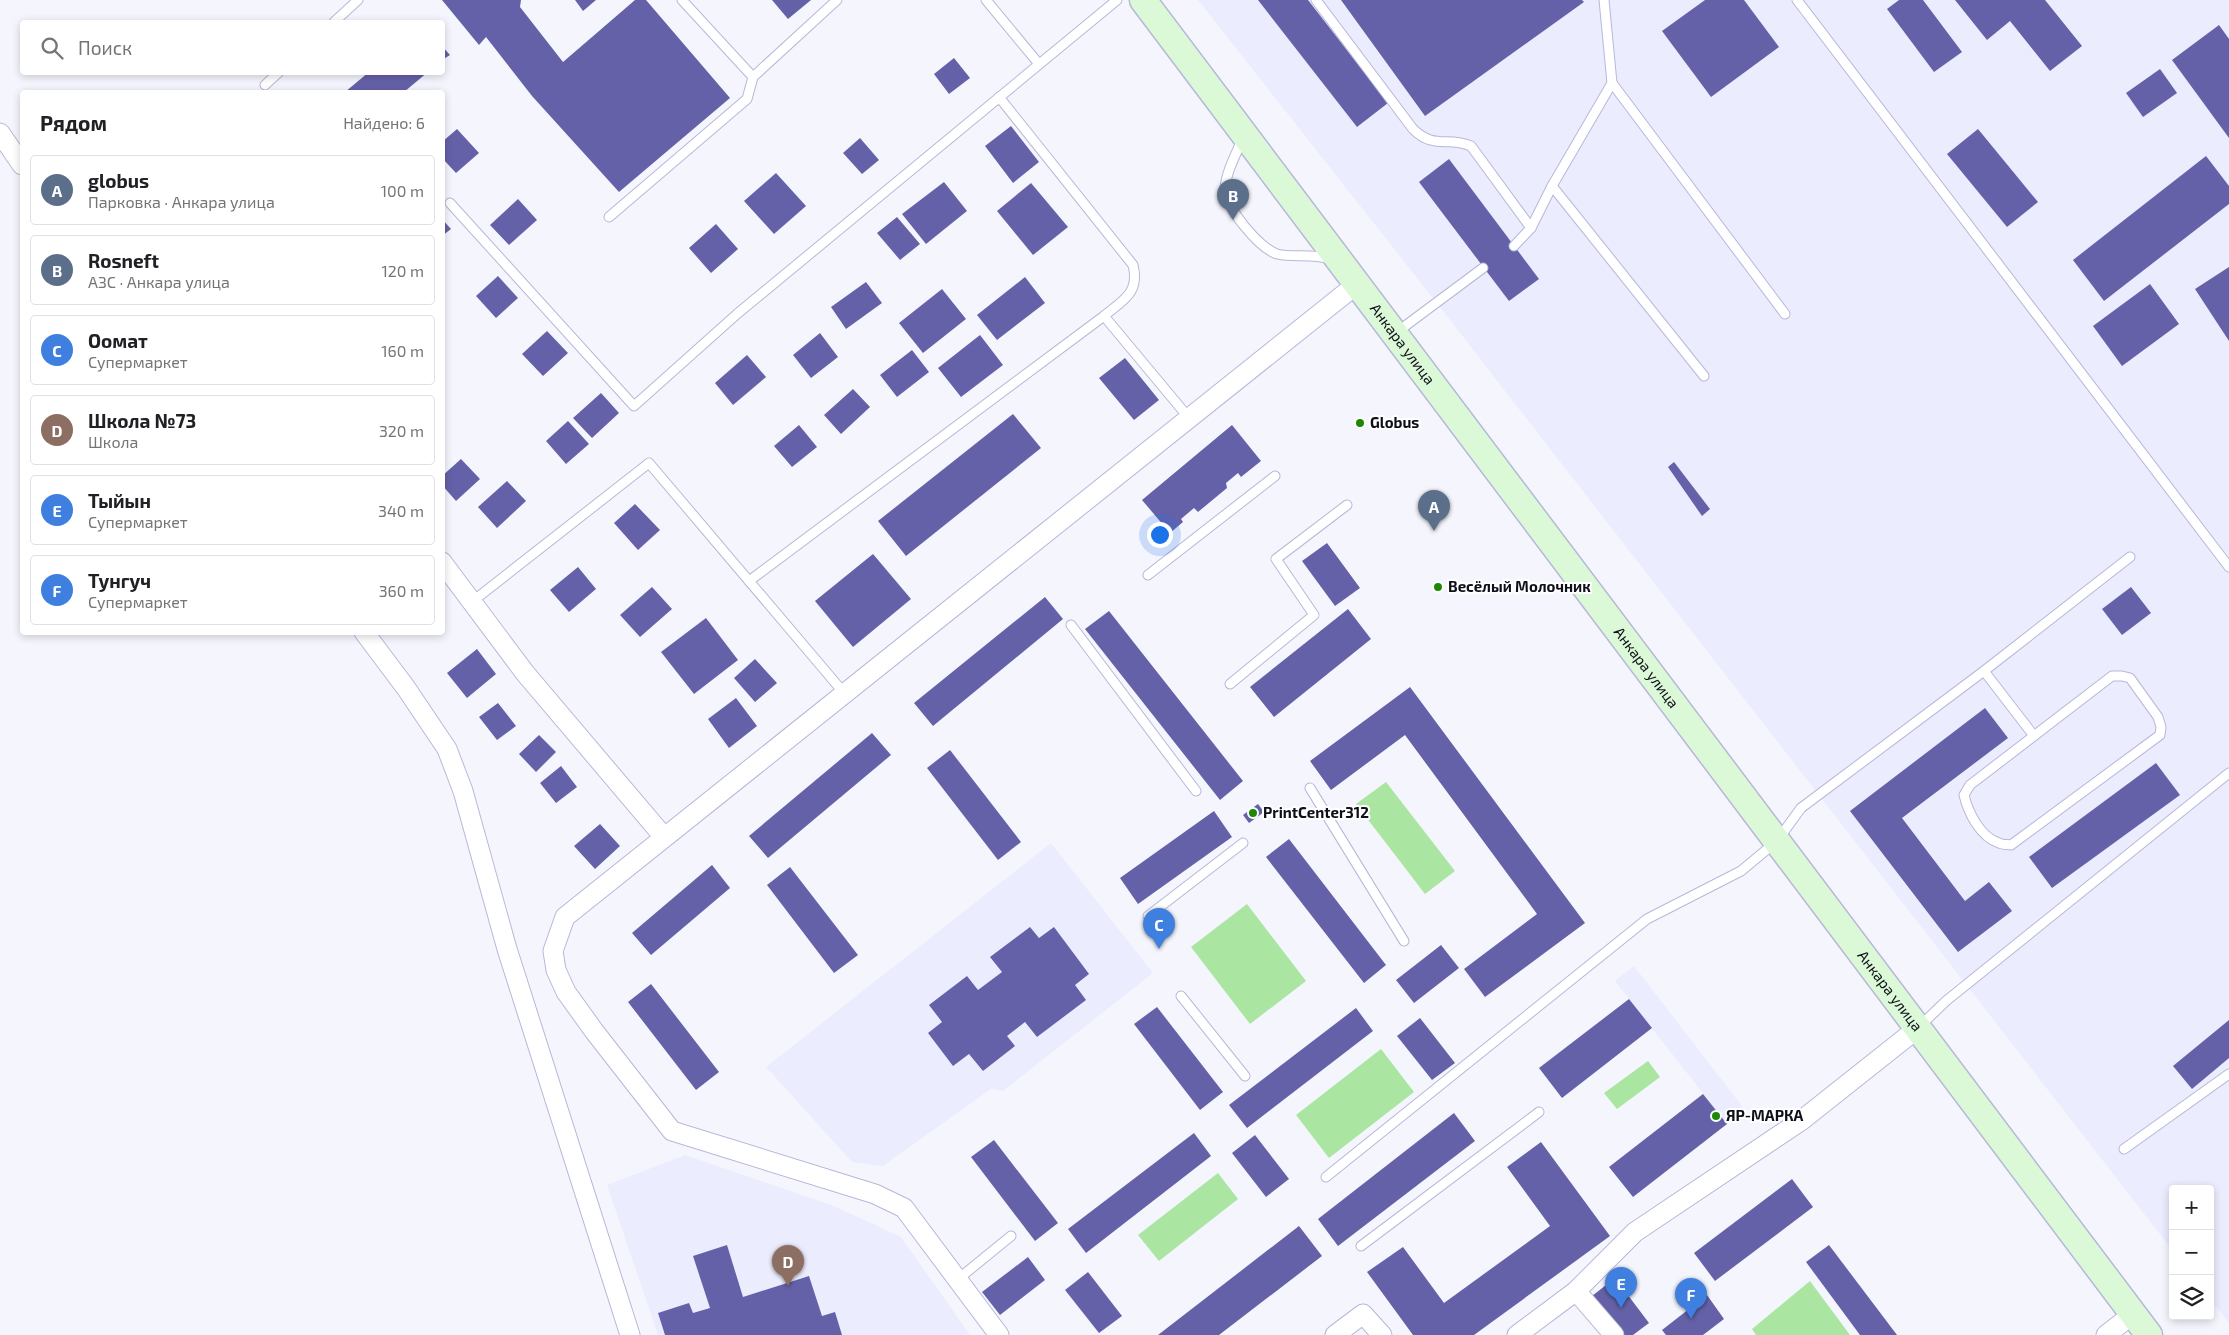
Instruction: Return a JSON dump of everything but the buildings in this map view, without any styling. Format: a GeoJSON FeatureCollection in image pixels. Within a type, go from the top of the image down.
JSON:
{"type":"FeatureCollection","features":[{"type":"Feature","properties":{"kind":"main road","name":"Анкара улица"},"geometry":{"type":"LineString","coordinates":[[1143,0],[2149,1335]]}},
{"type":"Feature","properties":{"kind":"street"},"geometry":{"type":"LineString","coordinates":[[0,133],[20,162]]}},
{"type":"Feature","properties":{"kind":"street"},"geometry":{"type":"LineString","coordinates":[[999,1335],[904,1208],[875,1194],[672,1130],[594,1031],[566,992],[556,970],[553,952],[564,917],[1189,418],[1351,276]]}},
{"type":"Feature","properties":{"kind":"street"},"geometry":{"type":"LineString","coordinates":[[445,566],[525,673],[664,837]]}},
{"type":"Feature","properties":{"kind":"street"},"geometry":{"type":"LineString","coordinates":[[366,635],[406,688],[447,749],[454,766],[463,791],[507,949],[630,1335]]}},
{"type":"Feature","properties":{"kind":"street"},"geometry":{"type":"LineString","coordinates":[[1517,1335],[1576,1291],[1635,1232],[1802,1120],[1918,1028]]}},
{"type":"Feature","properties":{"kind":"street"},"geometry":{"type":"LineString","coordinates":[[1576,1291],[1614,1335]]}},
{"type":"Feature","properties":{"kind":"street"},"geometry":{"type":"LineString","coordinates":[[1335,1335],[1363,1314],[1382,1335]]}},
{"type":"Feature","properties":{"kind":"street"},"geometry":{"type":"LineString","coordinates":[[2106,1335],[2133,1314]]}},
{"type":"Feature","properties":{"kind":"lane"},"geometry":{"type":"LineString","coordinates":[[336,20],[358,0]]}},
{"type":"Feature","properties":{"kind":"lane"},"geometry":{"type":"LineString","coordinates":[[682,0],[753,77]]}},
{"type":"Feature","properties":{"kind":"lane"},"geometry":{"type":"LineString","coordinates":[[609,217],[747,99],[753,77],[837,0]]}},
{"type":"Feature","properties":{"kind":"lane"},"geometry":{"type":"LineString","coordinates":[[986,0],[1039,64]]}},
{"type":"Feature","properties":{"kind":"lane"},"geometry":{"type":"LineString","coordinates":[[450,203],[634,406],[737,314],[1117,0]]}},
{"type":"Feature","properties":{"kind":"lane"},"geometry":{"type":"LineString","coordinates":[[1316,0],[1413,129],[1421,137],[1431,142],[1464,143],[1471,146],[1531,228]]}},
{"type":"Feature","properties":{"kind":"lane"},"geometry":{"type":"LineString","coordinates":[[1604,0],[1612,83],[1785,314]]}},
{"type":"Feature","properties":{"kind":"lane"},"geometry":{"type":"LineString","coordinates":[[1797,0],[2229,567]]}},
{"type":"Feature","properties":{"kind":"lane"},"geometry":{"type":"LineString","coordinates":[[265,85],[276,75]]}},
{"type":"Feature","properties":{"kind":"lane"},"geometry":{"type":"LineString","coordinates":[[1514,246],[1531,228],[1552,186],[1612,83]]}},
{"type":"Feature","properties":{"kind":"lane"},"geometry":{"type":"LineString","coordinates":[[749,581],[1104,316],[1133,290],[1136,278],[1133,265],[999,97]]}},
{"type":"Feature","properties":{"kind":"lane"},"geometry":{"type":"LineString","coordinates":[[1244,135],[1228,175],[1225,190],[1232,208],[1264,247],[1278,254],[1320,256],[1332,260],[1351,276]]}},
{"type":"Feature","properties":{"kind":"lane"},"geometry":{"type":"LineString","coordinates":[[1552,186],[1704,376]]}},
{"type":"Feature","properties":{"kind":"lane"},"geometry":{"type":"LineString","coordinates":[[1395,334],[1484,268]]}},
{"type":"Feature","properties":{"kind":"lane"},"geometry":{"type":"LineString","coordinates":[[1104,316],[1189,418]]}},
{"type":"Feature","properties":{"kind":"lane"},"geometry":{"type":"LineString","coordinates":[[473,601],[649,463],[844,693]]}},
{"type":"Feature","properties":{"kind":"lane"},"geometry":{"type":"LineString","coordinates":[[1148,575],[1275,476]]}},
{"type":"Feature","properties":{"kind":"lane"},"geometry":{"type":"LineString","coordinates":[[1230,684],[1314,615],[1276,559],[1347,505]]}},
{"type":"Feature","properties":{"kind":"lane"},"geometry":{"type":"LineString","coordinates":[[1326,1176],[1648,920],[1741,871],[1777,841],[1800,808],[1984,671],[2130,557]]}},
{"type":"Feature","properties":{"kind":"lane"},"geometry":{"type":"LineString","coordinates":[[1071,624],[1196,791]]}},
{"type":"Feature","properties":{"kind":"lane"},"geometry":{"type":"LineString","coordinates":[[1984,671],[2034,736]]}},
{"type":"Feature","properties":{"kind":"lane"},"geometry":{"type":"LineString","coordinates":[[2112,676],[2130,678],[2158,717],[2161,727],[2160,735],[2011,844],[1998,843],[1982,831],[1967,810],[1964,795],[1970,785],[2034,736],[2112,676]]}},
{"type":"Feature","properties":{"kind":"lane"},"geometry":{"type":"LineString","coordinates":[[1918,1028],[1946,1001],[2229,773]]}},
{"type":"Feature","properties":{"kind":"lane"},"geometry":{"type":"LineString","coordinates":[[1310,788],[1404,941]]}},
{"type":"Feature","properties":{"kind":"lane"},"geometry":{"type":"LineString","coordinates":[[1148,916],[1243,843]]}},
{"type":"Feature","properties":{"kind":"lane"},"geometry":{"type":"LineString","coordinates":[[1181,996],[1245,1076]]}},
{"type":"Feature","properties":{"kind":"lane"},"geometry":{"type":"LineString","coordinates":[[2124,1149],[2229,1074]]}},
{"type":"Feature","properties":{"kind":"lane"},"geometry":{"type":"LineString","coordinates":[[1361,1246],[1539,1112]]}},
{"type":"Feature","properties":{"kind":"lane"},"geometry":{"type":"LineString","coordinates":[[957,1280],[1011,1236]]}},
{"type":"Feature","properties":{"kind":"shaded area"},"geometry":{"type":"Polygon","coordinates":[[[1198,0],[2229,0],[2229,1323],[2214,1304],[2214,1185],[2169,1185],[2169,1246],[1443,311],[1198,0]]]}},
{"type":"Feature","properties":{"kind":"shaded area"},"geometry":{"type":"Polygon","coordinates":[[[1051,843],[1153,973],[1003,1091],[991,1089],[883,1166],[852,1162],[766,1067],[1051,843]]]}},
{"type":"Feature","properties":{"kind":"shaded area"},"geometry":{"type":"Polygon","coordinates":[[[1634,966],[1745,1110],[1727,1124],[1615,981],[1634,966]]]}},
{"type":"Feature","properties":{"kind":"shaded area"},"geometry":{"type":"Polygon","coordinates":[[[685,1155],[834,1206],[901,1237],[970,1335],[658,1335],[607,1185],[685,1155]]]}},
{"type":"Feature","properties":{"kind":"green space"},"geometry":{"type":"Polygon","coordinates":[[[1386,782],[1455,871],[1425,894],[1356,804],[1386,782]]]}},
{"type":"Feature","properties":{"kind":"green space"},"geometry":{"type":"Polygon","coordinates":[[[1247,904],[1306,981],[1250,1024],[1191,947],[1247,904]]]}},
{"type":"Feature","properties":{"kind":"green space"},"geometry":{"type":"Polygon","coordinates":[[[1381,1049],[1414,1092],[1329,1158],[1296,1115],[1381,1049]]]}},
{"type":"Feature","properties":{"kind":"green space"},"geometry":{"type":"Polygon","coordinates":[[[1648,1061],[1660,1077],[1617,1109],[1604,1093],[1648,1061]]]}},
{"type":"Feature","properties":{"kind":"green space"},"geometry":{"type":"Polygon","coordinates":[[[1218,1173],[1238,1199],[1159,1261],[1138,1235],[1218,1173]]]}},
{"type":"Feature","properties":{"kind":"green space"},"geometry":{"type":"Polygon","coordinates":[[[1810,1281],[1850,1335],[1756,1335],[1752,1329],[1810,1281]]]}},
{"type":"Feature","properties":{"kind":"place","name":"Rosneft"},"geometry":{"type":"Point","coordinates":[1233,220]}},
{"type":"Feature","properties":{"kind":"place","name":"Globus"},"geometry":{"type":"Point","coordinates":[1360,423]}},
{"type":"Feature","properties":{"kind":"place","name":"globus"},"geometry":{"type":"Point","coordinates":[1434,531]}},
{"type":"Feature","properties":{"kind":"place","name":"Весёлый Молочник"},"geometry":{"type":"Point","coordinates":[1438,587]}},
{"type":"Feature","properties":{"kind":"place","name":"PrintCenter312"},"geometry":{"type":"Point","coordinates":[1253,813]}},
{"type":"Feature","properties":{"kind":"place","name":"Оомат"},"geometry":{"type":"Point","coordinates":[1159,949]}},
{"type":"Feature","properties":{"kind":"place","name":"ЯР-МАРКА"},"geometry":{"type":"Point","coordinates":[1716,1116]}},
{"type":"Feature","properties":{"kind":"place","name":"Школа №73"},"geometry":{"type":"Point","coordinates":[788,1286]}},
{"type":"Feature","properties":{"kind":"place","name":"Тыйын"},"geometry":{"type":"Point","coordinates":[1621,1308]}},
{"type":"Feature","properties":{"kind":"place","name":"Тунгуч"},"geometry":{"type":"Point","coordinates":[1691,1319]}}]}
